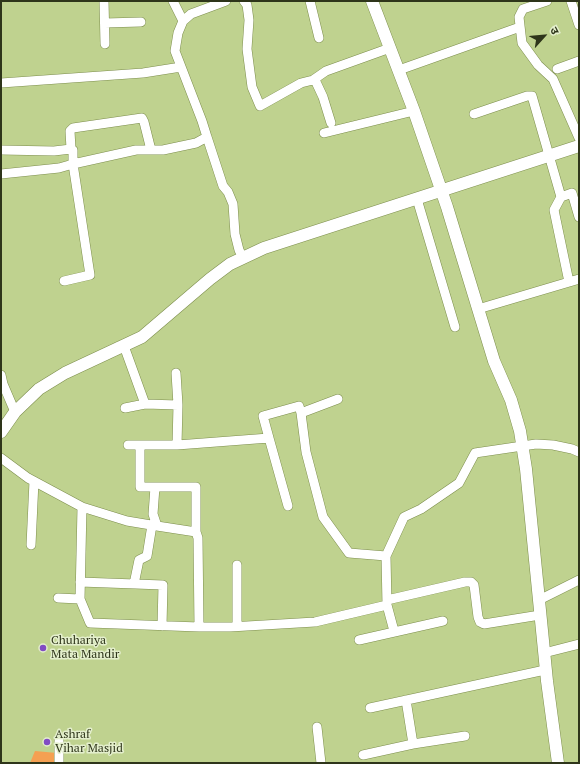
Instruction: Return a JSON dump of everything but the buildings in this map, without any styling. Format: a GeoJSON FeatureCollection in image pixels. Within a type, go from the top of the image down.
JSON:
{"type":"FeatureCollection","features":[{"type":"Feature","properties":{"kind":"street"},"geometry":{"type":"LineString","coordinates":[[104,1],[105,44]]}},
{"type":"Feature","properties":{"kind":"street"},"geometry":{"type":"LineString","coordinates":[[174,1],[183,21]]}},
{"type":"Feature","properties":{"kind":"street"},"geometry":{"type":"LineString","coordinates":[[226,1],[202,5],[183,21],[178,33],[175,51],[202,121],[223,186],[228,192],[233,204],[235,234],[239,250],[243,258]]}},
{"type":"Feature","properties":{"kind":"street"},"geometry":{"type":"LineString","coordinates":[[244,1],[247,5],[249,20],[247,50],[252,87],[260,106],[301,83],[313,80],[326,71],[390,48]]}},
{"type":"Feature","properties":{"kind":"street"},"geometry":{"type":"LineString","coordinates":[[310,1],[319,38]]}},
{"type":"Feature","properties":{"kind":"street"},"geometry":{"type":"LineString","coordinates":[[372,1],[414,111],[441,191],[494,361],[511,400],[520,432],[546,670],[558,763]]}},
{"type":"Feature","properties":{"kind":"street"},"geometry":{"type":"LineString","coordinates":[[547,1],[523,9],[519,17],[522,43],[538,65],[553,79],[579,138]]}},
{"type":"Feature","properties":{"kind":"street"},"geometry":{"type":"LineString","coordinates":[[571,1],[579,25]]}},
{"type":"Feature","properties":{"kind":"street"},"geometry":{"type":"LineString","coordinates":[[105,23],[141,22]]}},
{"type":"Feature","properties":{"kind":"street"},"geometry":{"type":"LineString","coordinates":[[398,70],[520,27]]}},
{"type":"Feature","properties":{"kind":"street"},"geometry":{"type":"LineString","coordinates":[[557,69],[579,61]]}},
{"type":"Feature","properties":{"kind":"street"},"geometry":{"type":"LineString","coordinates":[[1,83],[143,73],[181,67]]}},
{"type":"Feature","properties":{"kind":"street"},"geometry":{"type":"LineString","coordinates":[[313,80],[316,82],[323,97],[331,123]]}},
{"type":"Feature","properties":{"kind":"street"},"geometry":{"type":"LineString","coordinates":[[474,114],[527,96],[531,96],[533,98],[546,141],[548,156],[561,197]]}},
{"type":"Feature","properties":{"kind":"street"},"geometry":{"type":"LineString","coordinates":[[324,133],[414,111]]}},
{"type":"Feature","properties":{"kind":"street"},"geometry":{"type":"LineString","coordinates":[[64,281],[90,275],[72,164],[73,150],[71,149],[70,131],[73,128],[142,118],[151,150]]}},
{"type":"Feature","properties":{"kind":"street"},"geometry":{"type":"LineString","coordinates":[[1,174],[59,168],[136,150],[163,150],[196,143],[207,137]]}},
{"type":"Feature","properties":{"kind":"street"},"geometry":{"type":"LineString","coordinates":[[1,432],[16,412],[39,389],[65,373],[142,337],[210,279],[230,264],[264,248],[579,146]]}},
{"type":"Feature","properties":{"kind":"street"},"geometry":{"type":"LineString","coordinates":[[1,150],[54,151],[71,149]]}},
{"type":"Feature","properties":{"kind":"street"},"geometry":{"type":"LineString","coordinates":[[569,282],[554,210],[561,197],[572,192],[579,217]]}},
{"type":"Feature","properties":{"kind":"street"},"geometry":{"type":"LineString","coordinates":[[417,199],[455,327]]}},
{"type":"Feature","properties":{"kind":"street"},"geometry":{"type":"LineString","coordinates":[[478,308],[579,279]]}},
{"type":"Feature","properties":{"kind":"street"},"geometry":{"type":"LineString","coordinates":[[124,346],[145,404]]}},
{"type":"Feature","properties":{"kind":"street"},"geometry":{"type":"LineString","coordinates":[[176,373],[178,405],[177,445]]}},
{"type":"Feature","properties":{"kind":"street"},"geometry":{"type":"LineString","coordinates":[[1,376],[3,384],[16,412]]}},
{"type":"Feature","properties":{"kind":"street"},"geometry":{"type":"LineString","coordinates":[[301,413],[338,399]]}},
{"type":"Feature","properties":{"kind":"street"},"geometry":{"type":"LineString","coordinates":[[125,408],[145,404],[178,405]]}},
{"type":"Feature","properties":{"kind":"street"},"geometry":{"type":"LineString","coordinates":[[288,506],[263,416],[298,406],[301,413],[306,452],[323,517],[349,553],[386,556]]}},
{"type":"Feature","properties":{"kind":"street"},"geometry":{"type":"LineString","coordinates":[[128,445],[177,445],[269,438]]}},
{"type":"Feature","properties":{"kind":"street"},"geometry":{"type":"LineString","coordinates":[[394,631],[387,603],[386,556],[404,517],[421,509],[459,483],[475,453],[536,444],[553,445],[579,452]]}},
{"type":"Feature","properties":{"kind":"street"},"geometry":{"type":"LineString","coordinates":[[140,445],[140,487],[196,487],[199,627]]}},
{"type":"Feature","properties":{"kind":"street"},"geometry":{"type":"LineString","coordinates":[[1,458],[34,481],[82,507],[127,521],[196,532]]}},
{"type":"Feature","properties":{"kind":"street"},"geometry":{"type":"LineString","coordinates":[[31,544],[34,481]]}},
{"type":"Feature","properties":{"kind":"street"},"geometry":{"type":"LineString","coordinates":[[134,584],[139,560],[147,556],[154,525],[153,514],[155,487]]}},
{"type":"Feature","properties":{"kind":"street"},"geometry":{"type":"LineString","coordinates":[[82,507],[80,599],[90,624],[199,627],[315,622],[465,582],[471,582],[474,585],[478,617],[480,622],[484,624],[540,615]]}},
{"type":"Feature","properties":{"kind":"street"},"geometry":{"type":"LineString","coordinates":[[237,565],[237,626]]}},
{"type":"Feature","properties":{"kind":"street"},"geometry":{"type":"LineString","coordinates":[[539,600],[579,580]]}},
{"type":"Feature","properties":{"kind":"street"},"geometry":{"type":"LineString","coordinates":[[80,582],[163,585],[162,626]]}},
{"type":"Feature","properties":{"kind":"street"},"geometry":{"type":"LineString","coordinates":[[58,598],[80,599]]}},
{"type":"Feature","properties":{"kind":"street"},"geometry":{"type":"LineString","coordinates":[[360,640],[443,621]]}},
{"type":"Feature","properties":{"kind":"street"},"geometry":{"type":"LineString","coordinates":[[544,652],[579,644]]}},
{"type":"Feature","properties":{"kind":"street"},"geometry":{"type":"LineString","coordinates":[[370,708],[546,670]]}},
{"type":"Feature","properties":{"kind":"street"},"geometry":{"type":"LineString","coordinates":[[406,700],[413,744]]}},
{"type":"Feature","properties":{"kind":"street"},"geometry":{"type":"LineString","coordinates":[[317,727],[321,763]]}},
{"type":"Feature","properties":{"kind":"street"},"geometry":{"type":"LineString","coordinates":[[364,755],[413,744],[465,736]]}},
{"type":"Feature","properties":{"kind":"street"},"geometry":{"type":"LineString","coordinates":[[59,741],[59,763]]}},
{"type":"Feature","properties":{"kind":"shaded area"},"geometry":{"type":"Polygon","coordinates":[[[35,751],[57,753],[56,763],[30,763],[35,751]]]}},
{"type":"Feature","properties":{"kind":"place","name":"Chuhariya Mata Mandir"},"geometry":{"type":"Point","coordinates":[43,648]}},
{"type":"Feature","properties":{"kind":"place","name":"Ashraf Vihar Masjid"},"geometry":{"type":"Point","coordinates":[47,742]}}]}
